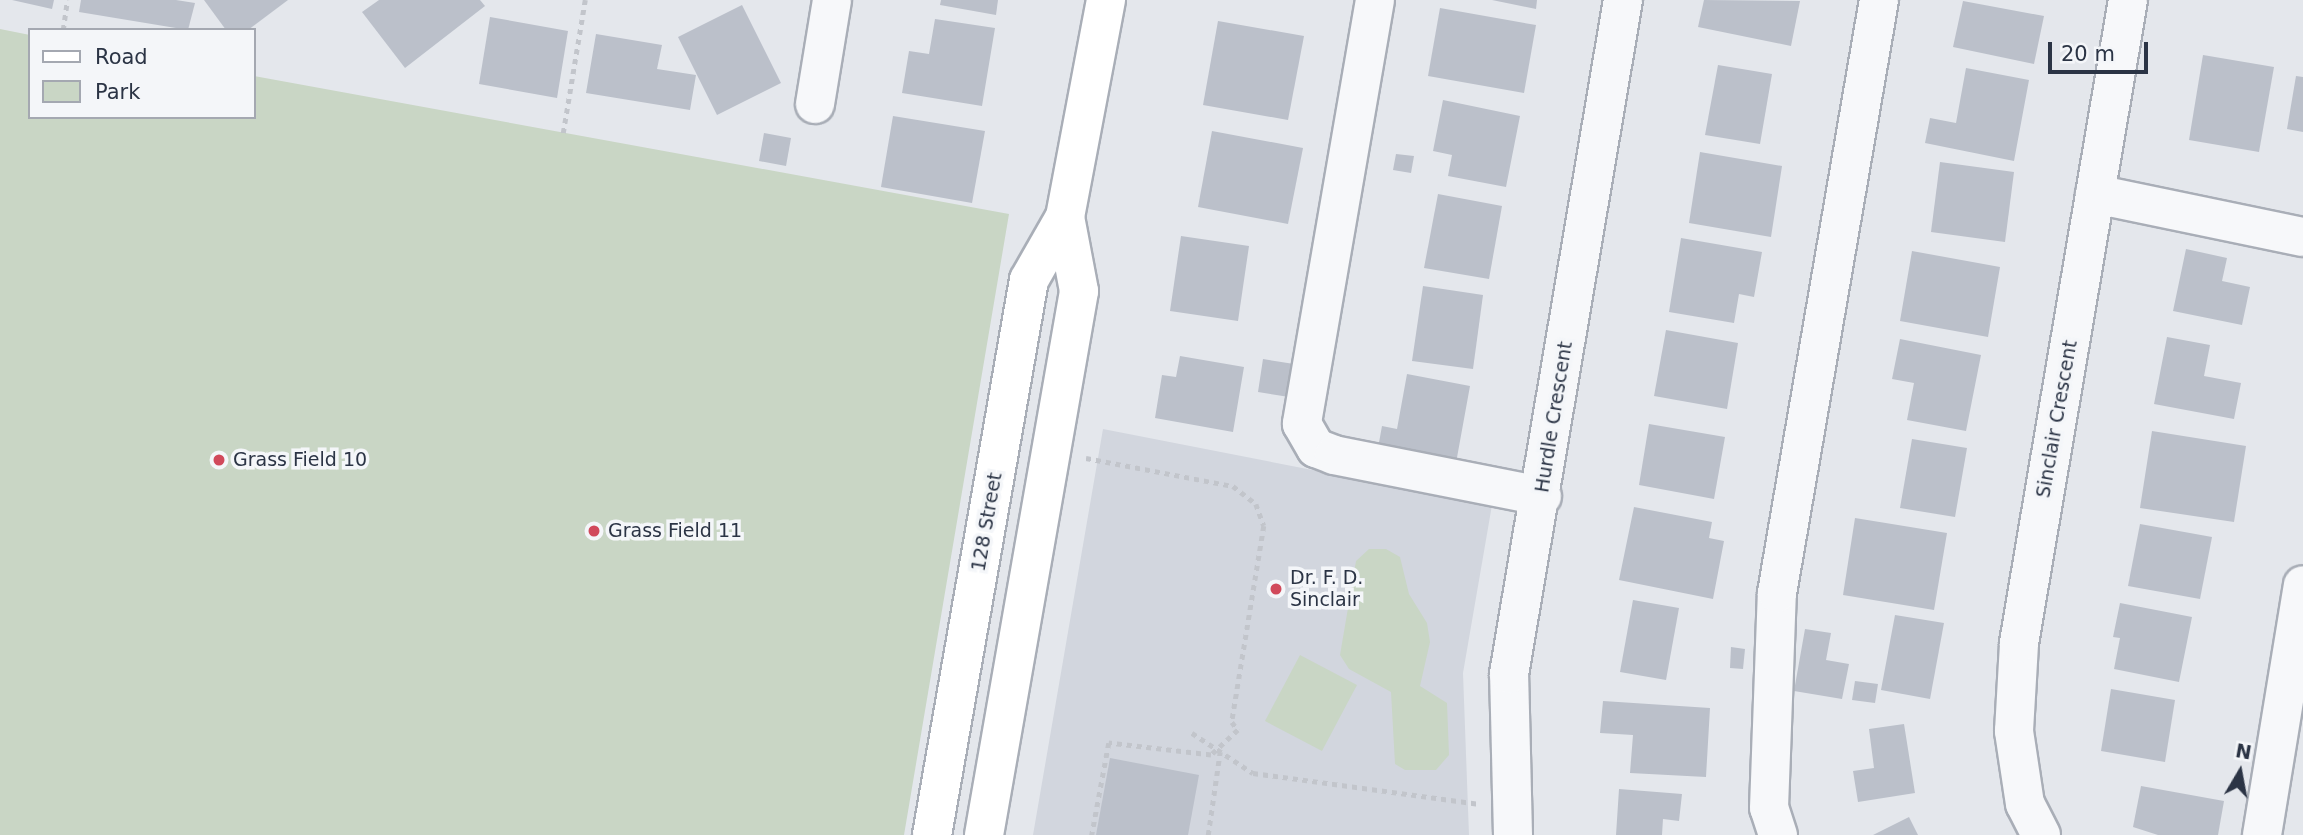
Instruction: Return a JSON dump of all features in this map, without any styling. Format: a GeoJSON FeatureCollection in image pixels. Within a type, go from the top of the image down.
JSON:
{"type":"FeatureCollection","features":[{"type":"Feature","properties":{"kind":"main road","name":"128 Street"},"geometry":{"type":"LineString","coordinates":[[932,835],[1029,280],[1065,217],[1106,0]]}},
{"type":"Feature","properties":{"kind":"main road","name":"128 Street"},"geometry":{"type":"LineString","coordinates":[[984,835],[1079,291],[1065,217]]}},
{"type":"Feature","properties":{"kind":"street"},"geometry":{"type":"LineString","coordinates":[[816,104],[832,0]]}},
{"type":"Feature","properties":{"kind":"street"},"geometry":{"type":"LineString","coordinates":[[1375,0],[1302,424],[1316,448],[1334,455],[1542,496]]}},
{"type":"Feature","properties":{"kind":"street","name":"Hurdle Crescent"},"geometry":{"type":"LineString","coordinates":[[1502,820],[1509,674],[1542,496],[1623,0]]}},
{"type":"Feature","properties":{"kind":"street"},"geometry":{"type":"LineString","coordinates":[[1778,835],[1769,808],[1777,593],[1879,0]]}},
{"type":"Feature","properties":{"kind":"street","name":"Sinclair Crescent"},"geometry":{"type":"LineString","coordinates":[[2041,835],[2025,804],[2014,731],[2019,643],[2128,0]]}},
{"type":"Feature","properties":{"kind":"street"},"geometry":{"type":"LineString","coordinates":[[2095,194],[2303,237]]}},
{"type":"Feature","properties":{"kind":"street"},"geometry":{"type":"LineString","coordinates":[[2262,835],[2303,585]]}},
{"type":"Feature","properties":{"kind":"path"},"geometry":{"type":"LineString","coordinates":[[63,28],[67,0]]}},
{"type":"Feature","properties":{"kind":"path"},"geometry":{"type":"LineString","coordinates":[[563,132],[585,0]]}},
{"type":"Feature","properties":{"kind":"path"},"geometry":{"type":"LineString","coordinates":[[1085,458],[1233,485],[1256,504],[1264,526],[1232,722],[1238,730],[1220,751],[1211,755],[1109,743],[1093,835]]}},
{"type":"Feature","properties":{"kind":"path"},"geometry":{"type":"LineString","coordinates":[[1192,733],[1253,773],[1502,820]]}},
{"type":"Feature","properties":{"kind":"path"},"geometry":{"type":"LineString","coordinates":[[1208,835],[1220,751]]}},
{"type":"Feature","properties":{"kind":"shaded area","name":"Dr. F. D. Sinclair"},"geometry":{"type":"Polygon","coordinates":[[[1103,429],[1492,505],[1463,673],[1469,835],[1033,835],[1103,429]]]}},
{"type":"Feature","properties":{"kind":"green space"},"geometry":{"type":"Polygon","coordinates":[[[0,29],[28,35],[28,119],[256,119],[256,76],[1009,214],[904,835],[0,835],[0,29]]]}},
{"type":"Feature","properties":{"kind":"green space"},"geometry":{"type":"Polygon","coordinates":[[[1369,549],[1386,549],[1400,557],[1409,594],[1427,623],[1430,642],[1420,686],[1447,703],[1449,755],[1436,770],[1405,770],[1395,764],[1391,692],[1349,669],[1340,655],[1356,561],[1369,549]]]}},
{"type":"Feature","properties":{"kind":"green space"},"geometry":{"type":"Polygon","coordinates":[[[1300,655],[1357,685],[1322,751],[1265,721],[1300,655]]]}},
{"type":"Feature","properties":{"kind":"building"},"geometry":{"type":"Polygon","coordinates":[[[12,0],[54,0],[52,9],[12,0]]]}},
{"type":"Feature","properties":{"kind":"building"},"geometry":{"type":"Polygon","coordinates":[[[81,0],[176,0],[195,3],[189,28],[79,12],[81,0]]]}},
{"type":"Feature","properties":{"kind":"building"},"geometry":{"type":"Polygon","coordinates":[[[204,0],[288,0],[251,28],[225,28],[204,0]]]}},
{"type":"Feature","properties":{"kind":"building"},"geometry":{"type":"Polygon","coordinates":[[[379,0],[480,0],[485,6],[405,68],[362,12],[379,0]]]}},
{"type":"Feature","properties":{"kind":"building"},"geometry":{"type":"Polygon","coordinates":[[[941,0],[998,0],[996,15],[940,5],[941,0]]]}},
{"type":"Feature","properties":{"kind":"building"},"geometry":{"type":"Polygon","coordinates":[[[1492,0],[1537,0],[1536,9],[1492,0]]]}},
{"type":"Feature","properties":{"kind":"building"},"geometry":{"type":"Polygon","coordinates":[[[1704,0],[1800,1],[1791,46],[1698,27],[1704,0]]]}},
{"type":"Feature","properties":{"kind":"building"},"geometry":{"type":"Polygon","coordinates":[[[1963,1],[2044,16],[2034,64],[1953,47],[1963,1]]]}},
{"type":"Feature","properties":{"kind":"building"},"geometry":{"type":"Polygon","coordinates":[[[742,5],[781,83],[717,115],[678,37],[742,5]]]}},
{"type":"Feature","properties":{"kind":"building"},"geometry":{"type":"Polygon","coordinates":[[[1440,8],[1536,25],[1524,93],[1428,76],[1440,8]]]}},
{"type":"Feature","properties":{"kind":"building"},"geometry":{"type":"Polygon","coordinates":[[[490,17],[568,31],[557,98],[479,84],[490,17]]]}},
{"type":"Feature","properties":{"kind":"building"},"geometry":{"type":"Polygon","coordinates":[[[935,19],[995,28],[982,106],[902,93],[909,51],[929,54],[935,19]]]}},
{"type":"Feature","properties":{"kind":"building"},"geometry":{"type":"Polygon","coordinates":[[[1218,21],[1304,36],[1288,120],[1203,105],[1218,21]]]}},
{"type":"Feature","properties":{"kind":"building"},"geometry":{"type":"Polygon","coordinates":[[[596,34],[662,45],[657,69],[696,75],[690,110],[586,93],[596,34]]]}},
{"type":"Feature","properties":{"kind":"building"},"geometry":{"type":"Polygon","coordinates":[[[2203,55],[2274,67],[2259,152],[2189,140],[2203,55]]]}},
{"type":"Feature","properties":{"kind":"building"},"geometry":{"type":"Polygon","coordinates":[[[1718,65],[1772,74],[1760,144],[1705,135],[1718,65]]]}},
{"type":"Feature","properties":{"kind":"building"},"geometry":{"type":"Polygon","coordinates":[[[1966,68],[2029,80],[2014,161],[1925,143],[1930,118],[1956,123],[1966,68]]]}},
{"type":"Feature","properties":{"kind":"building"},"geometry":{"type":"Polygon","coordinates":[[[2296,76],[2303,77],[2303,132],[2287,129],[2296,76]]]}},
{"type":"Feature","properties":{"kind":"building"},"geometry":{"type":"Polygon","coordinates":[[[1443,100],[1520,116],[1506,187],[1448,176],[1452,155],[1433,151],[1443,100]]]}},
{"type":"Feature","properties":{"kind":"building"},"geometry":{"type":"Polygon","coordinates":[[[893,116],[985,131],[972,203],[881,187],[893,116]]]}},
{"type":"Feature","properties":{"kind":"building"},"geometry":{"type":"Polygon","coordinates":[[[1212,131],[1303,148],[1288,224],[1198,207],[1212,131]]]}},
{"type":"Feature","properties":{"kind":"building"},"geometry":{"type":"Polygon","coordinates":[[[764,133],[791,138],[786,166],[759,161],[764,133]]]}},
{"type":"Feature","properties":{"kind":"building"},"geometry":{"type":"Polygon","coordinates":[[[1700,152],[1782,166],[1771,237],[1689,223],[1700,152]]]}},
{"type":"Feature","properties":{"kind":"building"},"geometry":{"type":"Polygon","coordinates":[[[1396,154],[1414,156],[1411,173],[1393,170],[1396,154]]]}},
{"type":"Feature","properties":{"kind":"building"},"geometry":{"type":"Polygon","coordinates":[[[1940,162],[2014,172],[2005,242],[1931,232],[1940,162]]]}},
{"type":"Feature","properties":{"kind":"building"},"geometry":{"type":"Polygon","coordinates":[[[1438,194],[1502,206],[1489,279],[1424,268],[1438,194]]]}},
{"type":"Feature","properties":{"kind":"building"},"geometry":{"type":"Polygon","coordinates":[[[1181,236],[1249,246],[1238,321],[1170,311],[1181,236]]]}},
{"type":"Feature","properties":{"kind":"building"},"geometry":{"type":"Polygon","coordinates":[[[1681,238],[1762,252],[1754,297],[1739,294],[1734,323],[1669,312],[1681,238]]]}},
{"type":"Feature","properties":{"kind":"building"},"geometry":{"type":"Polygon","coordinates":[[[2186,249],[2227,258],[2222,281],[2250,287],[2242,325],[2173,311],[2186,249]]]}},
{"type":"Feature","properties":{"kind":"building"},"geometry":{"type":"Polygon","coordinates":[[[1912,251],[2000,267],[1988,337],[1900,321],[1912,251]]]}},
{"type":"Feature","properties":{"kind":"building"},"geometry":{"type":"Polygon","coordinates":[[[1423,286],[1483,295],[1473,369],[1412,361],[1423,286]]]}},
{"type":"Feature","properties":{"kind":"building"},"geometry":{"type":"Polygon","coordinates":[[[1666,330],[1738,343],[1727,409],[1654,396],[1666,330]]]}},
{"type":"Feature","properties":{"kind":"building"},"geometry":{"type":"Polygon","coordinates":[[[2167,337],[2210,345],[2204,376],[2241,383],[2234,419],[2154,404],[2167,337]]]}},
{"type":"Feature","properties":{"kind":"building"},"geometry":{"type":"Polygon","coordinates":[[[1900,339],[1981,355],[1966,431],[1907,420],[1914,383],[1892,379],[1900,339]]]}},
{"type":"Feature","properties":{"kind":"building"},"geometry":{"type":"Polygon","coordinates":[[[1180,356],[1244,367],[1233,432],[1155,418],[1162,375],[1176,377],[1180,356]]]}},
{"type":"Feature","properties":{"kind":"building"},"geometry":{"type":"Polygon","coordinates":[[[1263,359],[1294,364],[1289,397],[1258,392],[1263,359]]]}},
{"type":"Feature","properties":{"kind":"building"},"geometry":{"type":"Polygon","coordinates":[[[1407,374],[1470,386],[1456,463],[1378,448],[1382,426],[1397,429],[1407,374]]]}},
{"type":"Feature","properties":{"kind":"building"},"geometry":{"type":"Polygon","coordinates":[[[1649,424],[1725,437],[1714,499],[1639,485],[1649,424]]]}},
{"type":"Feature","properties":{"kind":"building"},"geometry":{"type":"Polygon","coordinates":[[[2152,431],[2246,446],[2234,522],[2140,508],[2152,431]]]}},
{"type":"Feature","properties":{"kind":"building"},"geometry":{"type":"Polygon","coordinates":[[[1912,439],[1967,448],[1955,517],[1900,508],[1912,439]]]}},
{"type":"Feature","properties":{"kind":"building"},"geometry":{"type":"Polygon","coordinates":[[[1634,507],[1712,522],[1709,538],[1724,541],[1713,599],[1619,580],[1634,507]]]}},
{"type":"Feature","properties":{"kind":"building"},"geometry":{"type":"Polygon","coordinates":[[[1855,518],[1947,533],[1934,610],[1843,595],[1855,518]]]}},
{"type":"Feature","properties":{"kind":"building"},"geometry":{"type":"Polygon","coordinates":[[[2140,524],[2212,537],[2200,599],[2128,586],[2140,524]]]}},
{"type":"Feature","properties":{"kind":"building"},"geometry":{"type":"Polygon","coordinates":[[[1633,600],[1679,608],[1666,680],[1620,672],[1633,600]]]}},
{"type":"Feature","properties":{"kind":"building"},"geometry":{"type":"Polygon","coordinates":[[[2120,603],[2192,617],[2179,682],[2114,669],[2120,638],[2113,637],[2120,603]]]}},
{"type":"Feature","properties":{"kind":"building"},"geometry":{"type":"Polygon","coordinates":[[[1895,615],[1944,623],[1930,699],[1881,690],[1895,615]]]}},
{"type":"Feature","properties":{"kind":"building"},"geometry":{"type":"Polygon","coordinates":[[[1805,629],[1831,633],[1826,660],[1849,664],[1842,699],[1794,691],[1805,629]]]}},
{"type":"Feature","properties":{"kind":"building"},"geometry":{"type":"Polygon","coordinates":[[[1731,647],[1745,649],[1743,669],[1730,668],[1731,647]]]}},
{"type":"Feature","properties":{"kind":"building"},"geometry":{"type":"Polygon","coordinates":[[[1855,681],[1878,684],[1875,703],[1852,700],[1855,681]]]}},
{"type":"Feature","properties":{"kind":"building"},"geometry":{"type":"Polygon","coordinates":[[[2111,689],[2175,700],[2165,762],[2101,751],[2111,689]]]}},
{"type":"Feature","properties":{"kind":"building"},"geometry":{"type":"Polygon","coordinates":[[[1603,701],[1710,708],[1706,777],[1630,773],[1633,735],[1600,733],[1603,701]]]}},
{"type":"Feature","properties":{"kind":"building"},"geometry":{"type":"Polygon","coordinates":[[[1904,724],[1915,793],[1858,802],[1853,771],[1874,768],[1869,729],[1904,724]]]}},
{"type":"Feature","properties":{"kind":"building"},"geometry":{"type":"Polygon","coordinates":[[[1110,758],[1199,775],[1188,835],[1096,835],[1110,758]]]}},
{"type":"Feature","properties":{"kind":"building"},"geometry":{"type":"Polygon","coordinates":[[[2141,786],[2224,801],[2218,835],[2158,835],[2133,827],[2141,786]]]}},
{"type":"Feature","properties":{"kind":"building"},"geometry":{"type":"Polygon","coordinates":[[[1619,789],[1682,794],[1679,821],[1663,819],[1662,835],[1616,835],[1619,789]]]}},
{"type":"Feature","properties":{"kind":"building"},"geometry":{"type":"Polygon","coordinates":[[[1909,817],[1918,835],[1873,835],[1909,817]]]}},
{"type":"Feature","properties":{"kind":"place","name":"Grass Field 10"},"geometry":{"type":"Point","coordinates":[219,460]}},
{"type":"Feature","properties":{"kind":"place","name":"Grass Field 11"},"geometry":{"type":"Point","coordinates":[594,531]}},
{"type":"Feature","properties":{"kind":"place","name":"Dr. F. D. Sinclair"},"geometry":{"type":"Point","coordinates":[1276,589]}}]}
